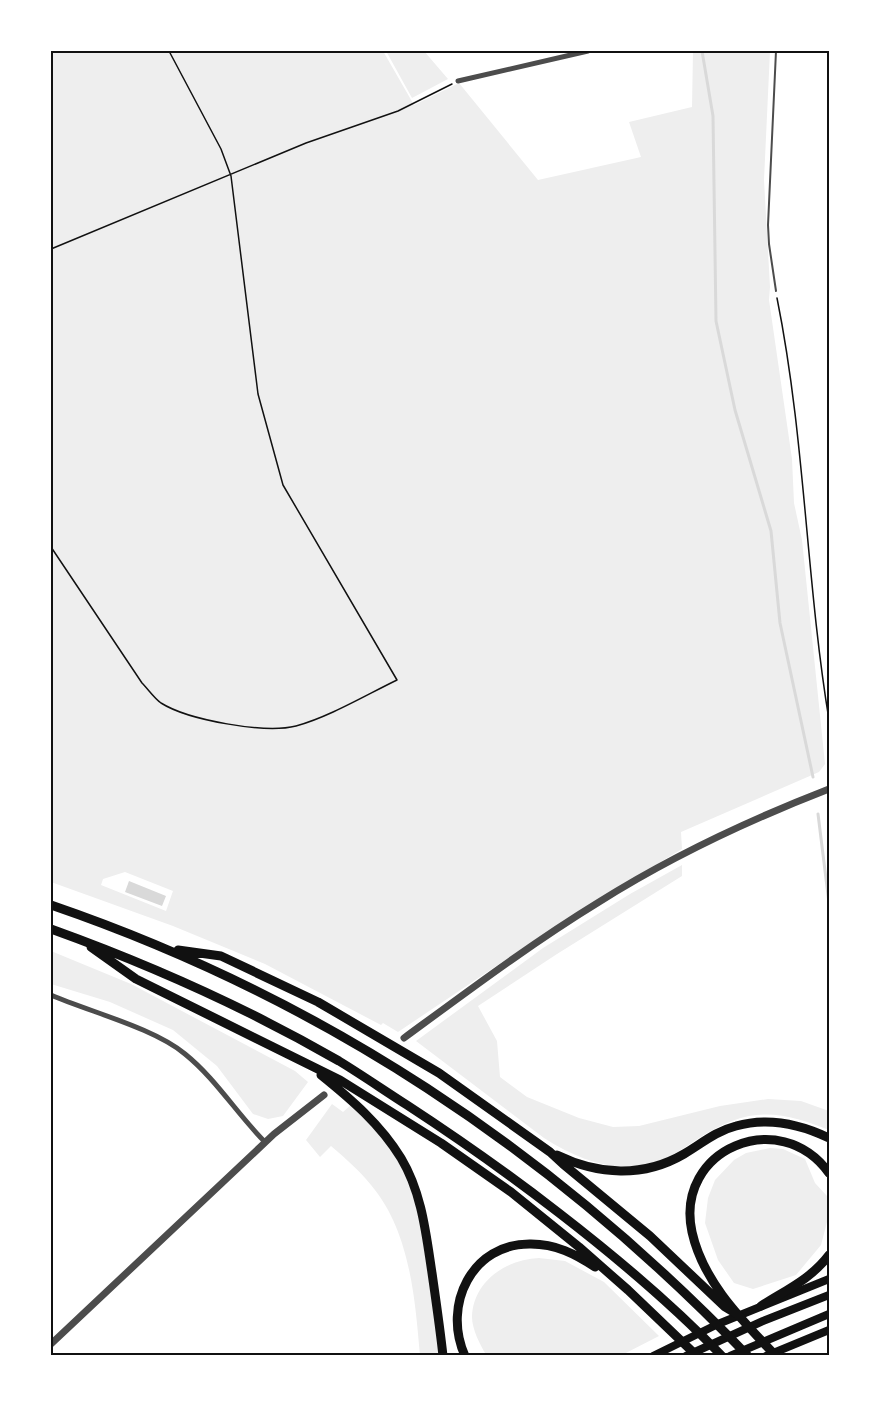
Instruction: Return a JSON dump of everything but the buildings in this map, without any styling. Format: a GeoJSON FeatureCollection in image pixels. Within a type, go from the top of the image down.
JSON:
{"type":"FeatureCollection","features":[{"type":"Feature","properties":{"kind":"highway"},"geometry":{"type":"LineString","coordinates":[[51,905],[164,948],[252,988],[375,1055],[457,1107],[576,1196],[698,1305],[748,1356]]}},
{"type":"Feature","properties":{"kind":"highway"},"geometry":{"type":"LineString","coordinates":[[51,929],[194,986],[341,1062],[520,1183],[599,1244],[679,1313],[723,1356]]}},
{"type":"Feature","properties":{"kind":"highway"},"geometry":{"type":"LineString","coordinates":[[83,940],[136,979],[348,1085],[457,1154],[545,1219],[616,1280],[697,1356]]}},
{"type":"Feature","properties":{"kind":"highway"},"geometry":{"type":"LineString","coordinates":[[164,948],[221,956],[318,1002],[439,1073],[550,1152],[718,1295],[776,1356]]}},
{"type":"Feature","properties":{"kind":"highway"},"geometry":{"type":"LineString","coordinates":[[310,1067],[345,1094],[371,1119],[393,1147],[408,1172],[424,1223],[443,1356]]}},
{"type":"Feature","properties":{"kind":"highway"},"geometry":{"type":"LineString","coordinates":[[550,1152],[588,1167],[624,1172],[665,1163],[714,1134],[737,1125],[775,1122],[829,1138]]}},
{"type":"Feature","properties":{"kind":"highway"},"geometry":{"type":"LineString","coordinates":[[718,1295],[695,1243],[690,1222],[692,1197],[708,1166],[721,1154],[737,1145],[771,1139],[791,1143],[807,1151],[829,1173]]}},
{"type":"Feature","properties":{"kind":"highway"},"geometry":{"type":"LineString","coordinates":[[465,1356],[457,1334],[456,1319],[460,1295],[472,1273],[481,1263],[497,1253],[524,1244],[552,1246],[575,1255],[616,1280]]}},
{"type":"Feature","properties":{"kind":"highway"},"geometry":{"type":"LineString","coordinates":[[761,1306],[805,1280],[820,1267],[829,1255]]}},
{"type":"Feature","properties":{"kind":"highway"},"geometry":{"type":"LineString","coordinates":[[652,1356],[717,1324],[829,1280]]}},
{"type":"Feature","properties":{"kind":"highway"},"geometry":{"type":"LineString","coordinates":[[686,1356],[829,1295]]}},
{"type":"Feature","properties":{"kind":"highway"},"geometry":{"type":"LineString","coordinates":[[730,1356],[829,1314]]}},
{"type":"Feature","properties":{"kind":"highway"},"geometry":{"type":"LineString","coordinates":[[766,1356],[829,1330]]}},
{"type":"Feature","properties":{"kind":"street"},"geometry":{"type":"LineString","coordinates":[[458,81],[588,51]]}},
{"type":"Feature","properties":{"kind":"street"},"geometry":{"type":"LineString","coordinates":[[404,1038],[522,952],[622,888],[740,826],[829,789]]}},
{"type":"Feature","properties":{"kind":"street"},"geometry":{"type":"LineString","coordinates":[[51,995],[156,1036],[185,1054],[231,1101],[265,1142]]}},
{"type":"Feature","properties":{"kind":"street"},"geometry":{"type":"LineString","coordinates":[[51,1344],[265,1142],[324,1095]]}},
{"type":"Feature","properties":{"kind":"lane"},"geometry":{"type":"LineString","coordinates":[[776,51],[768,225],[776,291]]}},
{"type":"Feature","properties":{"kind":"path"},"geometry":{"type":"LineString","coordinates":[[51,547],[142,683],[161,702],[188,714],[249,727],[296,726],[346,706],[397,680],[283,485],[258,394],[231,176],[221,149],[169,51]]}},
{"type":"Feature","properties":{"kind":"path"},"geometry":{"type":"LineString","coordinates":[[51,249],[306,144],[398,111],[458,81]]}},
{"type":"Feature","properties":{"kind":"path"},"geometry":{"type":"LineString","coordinates":[[776,291],[795,407],[814,604],[829,720]]}},
{"type":"Feature","properties":{"kind":"shaded area"},"geometry":{"type":"Polygon","coordinates":[[[51,51],[383,51],[414,105],[459,83],[538,180],[641,157],[629,122],[692,107],[693,51],[770,51],[764,180],[769,300],[792,459],[794,503],[802,540],[825,764],[819,772],[681,832],[682,849],[572,915],[398,1032],[265,964],[173,926],[51,882],[51,51]],[[125,872],[103,879],[101,885],[166,911],[173,891],[125,872]]]}},
{"type":"Feature","properties":{"kind":"shaded area"},"geometry":{"type":"Polygon","coordinates":[[[386,51],[424,51],[448,79],[412,98],[386,51]]]}},
{"type":"Feature","properties":{"kind":"shaded area"},"geometry":{"type":"Polygon","coordinates":[[[682,865],[682,876],[478,1006],[497,1041],[500,1077],[527,1097],[579,1118],[613,1127],[639,1126],[720,1106],[768,1099],[801,1101],[829,1111],[829,1130],[780,1116],[749,1116],[707,1133],[666,1158],[630,1167],[613,1166],[578,1156],[544,1138],[416,1041],[543,948],[682,865]]]}},
{"type":"Feature","properties":{"kind":"shaded area"},"geometry":{"type":"Polygon","coordinates":[[[129,881],[166,896],[162,906],[125,892],[129,881]]]}},
{"type":"Feature","properties":{"kind":"shaded area"},"geometry":{"type":"Polygon","coordinates":[[[51,951],[131,984],[295,1071],[308,1082],[283,1116],[268,1119],[253,1114],[217,1066],[173,1030],[110,1002],[51,984],[51,951]]]}},
{"type":"Feature","properties":{"kind":"shaded area"},"geometry":{"type":"Polygon","coordinates":[[[332,1104],[343,1112],[351,1105],[388,1143],[403,1170],[418,1208],[440,1356],[420,1356],[416,1311],[408,1266],[394,1223],[384,1203],[362,1174],[331,1146],[320,1157],[306,1140],[332,1104]]]}},
{"type":"Feature","properties":{"kind":"shaded area"},"geometry":{"type":"Polygon","coordinates":[[[770,1148],[783,1149],[805,1159],[815,1183],[827,1196],[827,1222],[821,1245],[796,1275],[753,1289],[734,1283],[718,1260],[705,1223],[708,1198],[715,1180],[734,1160],[746,1153],[770,1148]]]}},
{"type":"Feature","properties":{"kind":"shaded area"},"geometry":{"type":"Polygon","coordinates":[[[527,1259],[565,1261],[604,1282],[659,1336],[620,1356],[487,1356],[472,1322],[478,1293],[494,1274],[504,1268],[527,1259]]]}},
{"type":"Feature","properties":{"kind":"waterway"},"geometry":{"type":"LineString","coordinates":[[702,51],[713,116],[716,321],[735,410],[771,531],[780,623],[813,777]]}},
{"type":"Feature","properties":{"kind":"waterway"},"geometry":{"type":"LineString","coordinates":[[818,814],[829,903]]}}]}
